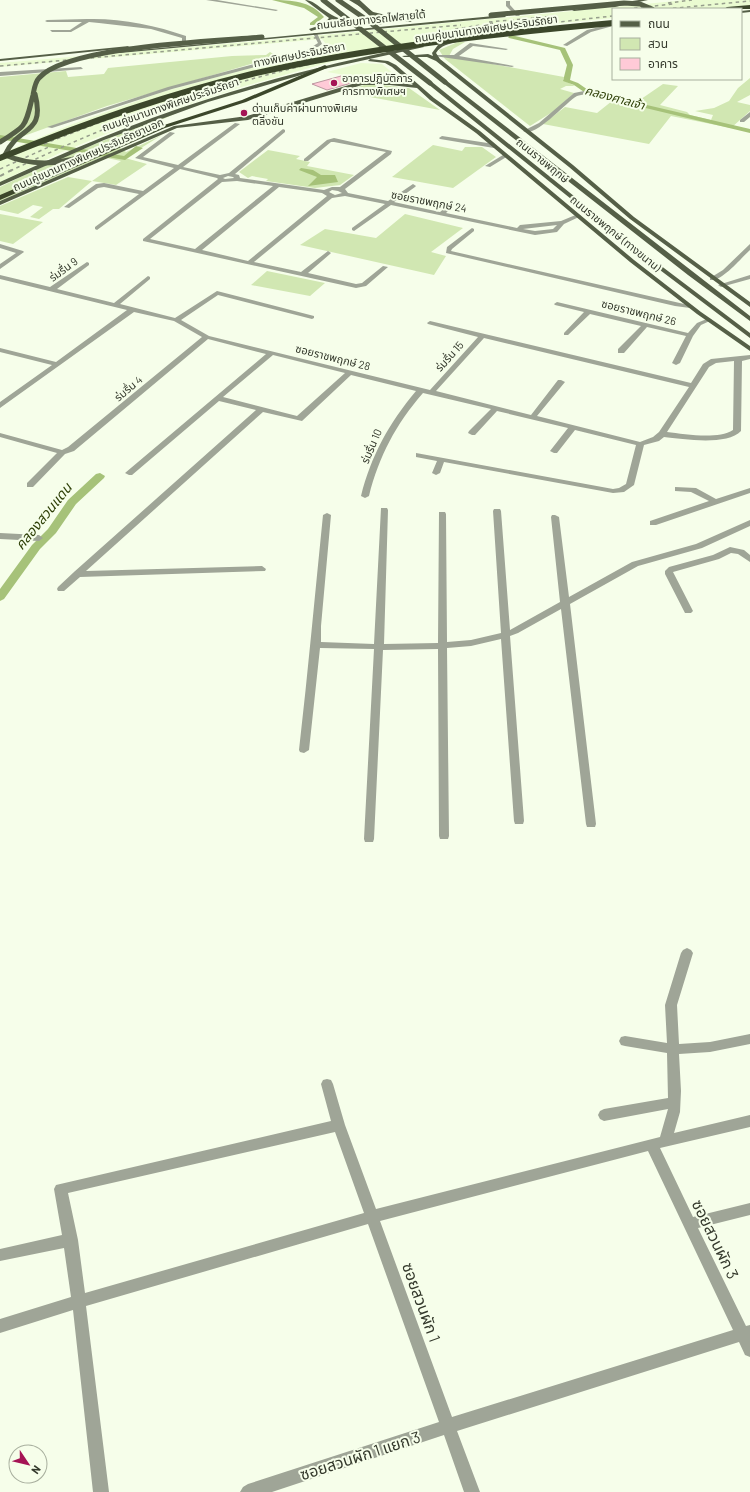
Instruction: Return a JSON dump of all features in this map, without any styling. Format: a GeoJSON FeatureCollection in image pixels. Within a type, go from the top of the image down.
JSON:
{"type":"FeatureCollection","features":[{"type":"Feature","properties":{"kind":"highway"},"geometry":{"type":"LineString","coordinates":[[739,8],[750,7]]}},
{"type":"Feature","properties":{"kind":"highway","name":"ทางพิเศษประจิมรัถยา"},"geometry":{"type":"LineString","coordinates":[[0,150],[50,130],[121,105],[217,77],[290,61],[426,38],[612,22]]}},
{"type":"Feature","properties":{"kind":"highway","name":"ทางพิเศษประจิมรัถยา"},"geometry":{"type":"LineString","coordinates":[[0,158],[62,132],[121,111],[204,86],[276,68],[422,43],[612,22]]}},
{"type":"Feature","properties":{"kind":"highway"},"geometry":{"type":"LineString","coordinates":[[0,198],[121,148],[173,124],[244,101],[326,67]]}},
{"type":"Feature","properties":{"kind":"main road"},"geometry":{"type":"LineString","coordinates":[[307,0],[331,18],[339,22],[359,23],[374,18],[372,13]]}},
{"type":"Feature","properties":{"kind":"main road","name":"ถนนราชพฤกษ์"},"geometry":{"type":"LineString","coordinates":[[323,0],[430,83],[654,263],[750,336]]}},
{"type":"Feature","properties":{"kind":"main road","name":"ถนนราชพฤกษ์"},"geometry":{"type":"LineString","coordinates":[[338,0],[403,48],[742,313],[750,317]]}},
{"type":"Feature","properties":{"kind":"main road"},"geometry":{"type":"LineString","coordinates":[[351,0],[372,13],[397,19],[430,23]]}},
{"type":"Feature","properties":{"kind":"main road"},"geometry":{"type":"LineString","coordinates":[[356,0],[403,48]]}},
{"type":"Feature","properties":{"kind":"main road","name":"ถนนเลียบทางรถไฟสายใต้"},"geometry":{"type":"LineString","coordinates":[[0,61],[184,42],[316,32],[340,32],[616,6],[646,0]]}},
{"type":"Feature","properties":{"kind":"main road"},"geometry":{"type":"LineString","coordinates":[[437,22],[491,15],[624,3],[640,4],[650,8]]}},
{"type":"Feature","properties":{"kind":"main road","name":"ถนนเลียบทางรถไฟสายใต้"},"geometry":{"type":"LineString","coordinates":[[91,51],[102,54],[316,32],[326,25],[331,18]]}},
{"type":"Feature","properties":{"kind":"main road"},"geometry":{"type":"LineString","coordinates":[[478,38],[492,33],[612,22]]}},
{"type":"Feature","properties":{"kind":"main road","name":"ถนนคู่ขนานทางพิเศษประจิมรัถยา"},"geometry":{"type":"LineString","coordinates":[[0,184],[60,156],[137,124],[282,77],[457,40],[478,38],[499,39],[612,22]]}},
{"type":"Feature","properties":{"kind":"main road"},"geometry":{"type":"LineString","coordinates":[[284,36],[316,32]]}},
{"type":"Feature","properties":{"kind":"main road"},"geometry":{"type":"LineString","coordinates":[[0,142],[20,130],[25,124],[39,78],[46,71],[59,64],[85,56],[118,51],[262,37],[340,32]]}},
{"type":"Feature","properties":{"kind":"main road"},"geometry":{"type":"LineString","coordinates":[[437,58],[434,50],[439,46],[457,40]]}},
{"type":"Feature","properties":{"kind":"main road","name":"ถนนเลียบทางรถไฟสายใต้"},"geometry":{"type":"LineString","coordinates":[[0,61],[93,55],[98,53]]}},
{"type":"Feature","properties":{"kind":"main road"},"geometry":{"type":"LineString","coordinates":[[394,66],[397,59],[408,55],[428,55],[437,58]]}},
{"type":"Feature","properties":{"kind":"main road","name":"ถนนราชพฤกษ์ (ทางขนาน)"},"geometry":{"type":"LineString","coordinates":[[437,58],[571,166],[600,192],[712,279],[748,302]]}},
{"type":"Feature","properties":{"kind":"main road","name":"ถนนราชพฤกษ์ (ทางขนาน)"},"geometry":{"type":"LineString","coordinates":[[352,61],[381,61],[394,66],[690,306],[750,349]]}},
{"type":"Feature","properties":{"kind":"main road","name":"ถนนคู่ขนานทางพิเศษประจิมรัถยานอก"},"geometry":{"type":"LineString","coordinates":[[0,203],[103,158],[121,148],[176,128],[248,118],[362,83],[390,83],[418,87]]}},
{"type":"Feature","properties":{"kind":"main road"},"geometry":{"type":"LineString","coordinates":[[34,94],[38,104],[35,123],[30,130],[11,145],[5,155],[26,163],[55,163],[75,159],[157,125],[216,98]]}},
{"type":"Feature","properties":{"kind":"main road"},"geometry":{"type":"LineString","coordinates":[[500,125],[600,192]]}},
{"type":"Feature","properties":{"kind":"main road"},"geometry":{"type":"LineString","coordinates":[[555,183],[576,214]]}},
{"type":"Feature","properties":{"kind":"main road"},"geometry":{"type":"LineString","coordinates":[[712,322],[750,344]]}},
{"type":"Feature","properties":{"kind":"street"},"geometry":{"type":"LineString","coordinates":[[208,0],[276,10]]}},
{"type":"Feature","properties":{"kind":"street"},"geometry":{"type":"LineString","coordinates":[[508,2],[508,5],[518,15]]}},
{"type":"Feature","properties":{"kind":"street"},"geometry":{"type":"LineString","coordinates":[[47,21],[89,20],[171,32],[184,37],[184,42]]}},
{"type":"Feature","properties":{"kind":"street"},"geometry":{"type":"LineString","coordinates":[[52,31],[71,31],[89,20]]}},
{"type":"Feature","properties":{"kind":"street"},"geometry":{"type":"LineString","coordinates":[[565,45],[588,31],[612,22]]}},
{"type":"Feature","properties":{"kind":"street"},"geometry":{"type":"LineString","coordinates":[[50,127],[170,88],[309,51],[318,46],[320,42],[316,32]]}},
{"type":"Feature","properties":{"kind":"street"},"geometry":{"type":"LineString","coordinates":[[499,39],[511,45]]}},
{"type":"Feature","properties":{"kind":"street"},"geometry":{"type":"LineString","coordinates":[[455,57],[472,44],[506,49]]}},
{"type":"Feature","properties":{"kind":"street"},"geometry":{"type":"LineString","coordinates":[[437,58],[455,57],[512,66]]}},
{"type":"Feature","properties":{"kind":"street"},"geometry":{"type":"LineString","coordinates":[[0,74],[81,68]]}},
{"type":"Feature","properties":{"kind":"street"},"geometry":{"type":"LineString","coordinates":[[526,131],[541,124],[576,94],[584,92]]}},
{"type":"Feature","properties":{"kind":"street"},"geometry":{"type":"LineString","coordinates":[[742,121],[750,114]]}},
{"type":"Feature","properties":{"kind":"street"},"geometry":{"type":"LineString","coordinates":[[97,228],[237,124]]}},
{"type":"Feature","properties":{"kind":"street"},"geometry":{"type":"LineString","coordinates":[[283,131],[231,174],[221,179],[145,240],[361,286],[385,267]]}},
{"type":"Feature","properties":{"kind":"street"},"geometry":{"type":"LineString","coordinates":[[172,132],[138,158],[178,167],[228,182],[237,179],[325,192],[327,195],[331,196],[250,262]]}},
{"type":"Feature","properties":{"kind":"street"},"geometry":{"type":"LineString","coordinates":[[442,138],[494,146]]}},
{"type":"Feature","properties":{"kind":"street"},"geometry":{"type":"LineString","coordinates":[[306,160],[329,142],[334,140],[389,151],[389,153],[341,189],[329,189],[325,192]]}},
{"type":"Feature","properties":{"kind":"street"},"geometry":{"type":"LineString","coordinates":[[488,166],[505,156]]}},
{"type":"Feature","properties":{"kind":"street"},"geometry":{"type":"LineString","coordinates":[[231,174],[237,176],[237,179]]}},
{"type":"Feature","properties":{"kind":"street"},"geometry":{"type":"LineString","coordinates":[[67,207],[96,186],[104,185],[144,192]]}},
{"type":"Feature","properties":{"kind":"street"},"geometry":{"type":"LineString","coordinates":[[197,251],[277,186]]}},
{"type":"Feature","properties":{"kind":"street"},"geometry":{"type":"LineString","coordinates":[[354,229],[388,203],[414,186]]}},
{"type":"Feature","properties":{"kind":"street"},"geometry":{"type":"LineString","coordinates":[[341,189],[345,191],[345,194]]}},
{"type":"Feature","properties":{"kind":"street","name":"ซอยราชพฤกษ์ 24"},"geometry":{"type":"LineString","coordinates":[[331,196],[345,194],[528,232],[548,233],[555,231],[562,223],[576,214]]}},
{"type":"Feature","properties":{"kind":"street"},"geometry":{"type":"LineString","coordinates":[[441,214],[452,204]]}},
{"type":"Feature","properties":{"kind":"street"},"geometry":{"type":"LineString","coordinates":[[472,230],[449,248],[447,250],[448,252],[652,299],[690,306]]}},
{"type":"Feature","properties":{"kind":"street"},"geometry":{"type":"LineString","coordinates":[[0,246],[21,252],[0,267]]}},
{"type":"Feature","properties":{"kind":"street"},"geometry":{"type":"LineString","coordinates":[[712,279],[725,271],[750,246]]}},
{"type":"Feature","properties":{"kind":"street"},"geometry":{"type":"LineString","coordinates":[[303,274],[328,253]]}},
{"type":"Feature","properties":{"kind":"street","name":"ร่มรื่น 9"},"geometry":{"type":"LineString","coordinates":[[51,290],[87,264]]}},
{"type":"Feature","properties":{"kind":"street"},"geometry":{"type":"LineString","coordinates":[[721,285],[750,277]]}},
{"type":"Feature","properties":{"kind":"street","name":"ซอยราชพฤกษ์ 28"},"geometry":{"type":"LineString","coordinates":[[0,278],[176,320],[207,337],[640,444]]}},
{"type":"Feature","properties":{"kind":"street"},"geometry":{"type":"LineString","coordinates":[[115,305],[148,278]]}},
{"type":"Feature","properties":{"kind":"street"},"geometry":{"type":"LineString","coordinates":[[176,320],[217,293],[312,317]]}},
{"type":"Feature","properties":{"kind":"street","name":"ซอยราชพฤกษ์ 26"},"geometry":{"type":"LineString","coordinates":[[558,304],[690,335],[699,324],[712,322]]}},
{"type":"Feature","properties":{"kind":"street"},"geometry":{"type":"LineString","coordinates":[[0,406],[132,310]]}},
{"type":"Feature","properties":{"kind":"street"},"geometry":{"type":"LineString","coordinates":[[566,334],[589,312]]}},
{"type":"Feature","properties":{"kind":"street"},"geometry":{"type":"LineString","coordinates":[[430,323],[693,386]]}},
{"type":"Feature","properties":{"kind":"street"},"geometry":{"type":"LineString","coordinates":[[621,351],[645,325]]}},
{"type":"Feature","properties":{"kind":"street","name":"ร่มรื่น 15"},"geometry":{"type":"LineString","coordinates":[[432,392],[483,335]]}},
{"type":"Feature","properties":{"kind":"street"},"geometry":{"type":"LineString","coordinates":[[676,363],[690,335]]}},
{"type":"Feature","properties":{"kind":"street","name":"ร่มรื่น 4"},"geometry":{"type":"LineString","coordinates":[[30,485],[62,452],[71,449],[207,337]]}},
{"type":"Feature","properties":{"kind":"street"},"geometry":{"type":"LineString","coordinates":[[0,350],[57,364]]}},
{"type":"Feature","properties":{"kind":"street"},"geometry":{"type":"LineString","coordinates":[[130,473],[271,353]]}},
{"type":"Feature","properties":{"kind":"street"},"geometry":{"type":"LineString","coordinates":[[419,455],[613,491],[621,490],[630,485],[640,444],[656,439],[662,434],[709,363],[719,360],[750,357]]}},
{"type":"Feature","properties":{"kind":"street"},"geometry":{"type":"LineString","coordinates":[[662,434],[714,437],[735,434],[737,431],[738,359]]}},
{"type":"Feature","properties":{"kind":"street"},"geometry":{"type":"LineString","coordinates":[[218,398],[299,419],[350,372]]}},
{"type":"Feature","properties":{"kind":"street"},"geometry":{"type":"LineString","coordinates":[[533,417],[561,382]]}},
{"type":"Feature","properties":{"kind":"street","name":"ร่มรื่น 10"},"geometry":{"type":"LineString","coordinates":[[365,496],[384,439],[399,415],[421,390]]}},
{"type":"Feature","properties":{"kind":"street"},"geometry":{"type":"LineString","coordinates":[[472,433],[496,408]]}},
{"type":"Feature","properties":{"kind":"street"},"geometry":{"type":"LineString","coordinates":[[61,588],[261,410]]}},
{"type":"Feature","properties":{"kind":"street"},"geometry":{"type":"LineString","coordinates":[[554,451],[573,427]]}},
{"type":"Feature","properties":{"kind":"street"},"geometry":{"type":"LineString","coordinates":[[0,436],[62,452]]}},
{"type":"Feature","properties":{"kind":"street"},"geometry":{"type":"LineString","coordinates":[[436,473],[441,460]]}},
{"type":"Feature","properties":{"kind":"street"},"geometry":{"type":"LineString","coordinates":[[678,489],[693,490],[716,502]]}},
{"type":"Feature","properties":{"kind":"street"},"geometry":{"type":"LineString","coordinates":[[653,522],[750,490]]}},
{"type":"Feature","properties":{"kind":"street"},"geometry":{"type":"LineString","coordinates":[[369,839],[384,510]]}},
{"type":"Feature","properties":{"kind":"street"},"geometry":{"type":"LineString","coordinates":[[497,511],[519,821]]}},
{"type":"Feature","properties":{"kind":"street"},"geometry":{"type":"LineString","coordinates":[[442,514],[444,836]]}},
{"type":"Feature","properties":{"kind":"street"},"geometry":{"type":"LineString","coordinates":[[304,750],[316,644],[316,626],[327,515]]}},
{"type":"Feature","properties":{"kind":"street"},"geometry":{"type":"LineString","coordinates":[[555,517],[591,824]]}},
{"type":"Feature","properties":{"kind":"street"},"geometry":{"type":"LineString","coordinates":[[316,644],[379,646],[442,645],[492,640],[506,636],[635,564],[699,546],[750,523]]}},
{"type":"Feature","properties":{"kind":"street"},"geometry":{"type":"LineString","coordinates":[[0,536],[39,538]]}},
{"type":"Feature","properties":{"kind":"street"},"geometry":{"type":"LineString","coordinates":[[688,611],[669,574],[669,571],[716,557],[730,550],[741,552],[750,559]]}},
{"type":"Feature","properties":{"kind":"street"},"geometry":{"type":"LineString","coordinates":[[77,574],[262,569]]}},
{"type":"Feature","properties":{"kind":"street"},"geometry":{"type":"LineString","coordinates":[[665,1141],[674,1112],[675,1091],[671,1005],[686,953]]}},
{"type":"Feature","properties":{"kind":"street"},"geometry":{"type":"LineString","coordinates":[[625,1041],[672,1049],[710,1047],[750,1039]]}},
{"type":"Feature","properties":{"kind":"street","name":"ซอยสวนผัก 1"},"geometry":{"type":"LineString","coordinates":[[327,1084],[339,1125],[472,1492]]}},
{"type":"Feature","properties":{"kind":"street"},"geometry":{"type":"LineString","coordinates":[[604,1115],[649,1106],[674,1103]]}},
{"type":"Feature","properties":{"kind":"street"},"geometry":{"type":"LineString","coordinates":[[0,1326],[79,1301],[373,1217],[651,1144],[750,1121]]}},
{"type":"Feature","properties":{"kind":"street"},"geometry":{"type":"LineString","coordinates":[[102,1492],[92,1430],[79,1301],[71,1240],[61,1189],[339,1125]]}},
{"type":"Feature","properties":{"kind":"street","name":"ซอยสวนผัก 3"},"geometry":{"type":"LineString","coordinates":[[651,1144],[746,1333],[750,1350]]}},
{"type":"Feature","properties":{"kind":"street"},"geometry":{"type":"LineString","coordinates":[[690,1224],[750,1209]]}},
{"type":"Feature","properties":{"kind":"street"},"geometry":{"type":"LineString","coordinates":[[0,1254],[71,1240]]}},
{"type":"Feature","properties":{"kind":"street","name":"ซอยสวนผัก 1 แยก 3"},"geometry":{"type":"LineString","coordinates":[[248,1492],[449,1426],[746,1333]]}},
{"type":"Feature","properties":{"kind":"shaded area"},"geometry":{"type":"Polygon","coordinates":[[[686,0],[750,0],[750,6],[727,8],[612,8],[612,18],[530,26],[334,61],[238,88],[133,123],[62,152],[0,182],[0,155],[12,149],[70,125],[162,92],[309,52],[319,48],[325,43],[322,39],[0,67],[0,63],[260,41],[686,0]]]}},
{"type":"Feature","properties":{"kind":"shaded area"},"geometry":{"type":"Polygon","coordinates":[[[361,63],[382,64],[401,80],[400,83],[327,72],[361,63]]]}},
{"type":"Feature","properties":{"kind":"shaded area"},"geometry":{"type":"Polygon","coordinates":[[[301,168],[313,170],[321,175],[335,175],[338,182],[308,186],[317,177],[299,170],[301,168]]]}},
{"type":"Feature","properties":{"kind":"green space"},"geometry":{"type":"Polygon","coordinates":[[[458,42],[465,42],[453,49],[449,56],[564,77],[563,80],[575,86],[566,86],[560,89],[574,93],[554,111],[530,126],[445,59],[439,50],[458,42]]]}},
{"type":"Feature","properties":{"kind":"green space"},"geometry":{"type":"Polygon","coordinates":[[[270,52],[275,55],[268,59],[107,106],[10,141],[0,139],[0,77],[66,71],[68,77],[104,74],[108,68],[232,56],[266,55],[270,52]]]}},
{"type":"Feature","properties":{"kind":"green space"},"geometry":{"type":"Polygon","coordinates":[[[750,78],[750,95],[737,102],[750,105],[750,111],[731,128],[671,116],[649,144],[543,124],[565,107],[597,113],[612,101],[631,106],[663,84],[678,86],[660,105],[711,120],[713,115],[695,111],[714,108],[729,101],[738,88],[750,78]]]}},
{"type":"Feature","properties":{"kind":"green space"},"geometry":{"type":"Polygon","coordinates":[[[364,85],[409,88],[440,110],[343,92],[364,85]]]}},
{"type":"Feature","properties":{"kind":"green space"},"geometry":{"type":"Polygon","coordinates":[[[181,111],[150,125],[116,145],[126,152],[162,135],[125,158],[147,164],[116,185],[92,181],[121,161],[102,157],[0,201],[0,187],[89,146],[181,111]]]}},
{"type":"Feature","properties":{"kind":"green space"},"geometry":{"type":"Polygon","coordinates":[[[433,145],[462,151],[465,147],[482,147],[496,157],[453,188],[392,177],[433,145]]]}},
{"type":"Feature","properties":{"kind":"green space"},"geometry":{"type":"Polygon","coordinates":[[[268,150],[300,156],[296,159],[310,162],[307,166],[354,175],[340,185],[315,188],[266,181],[268,179],[252,176],[248,178],[239,172],[268,150]]]}},
{"type":"Feature","properties":{"kind":"green space"},"geometry":{"type":"Polygon","coordinates":[[[68,177],[92,181],[59,209],[53,209],[39,219],[30,217],[43,207],[33,205],[18,214],[0,210],[0,206],[68,177]]]}},
{"type":"Feature","properties":{"kind":"green space"},"geometry":{"type":"Polygon","coordinates":[[[0,214],[43,222],[13,244],[0,241],[0,214]]]}},
{"type":"Feature","properties":{"kind":"green space"},"geometry":{"type":"Polygon","coordinates":[[[405,214],[463,228],[431,252],[446,256],[434,275],[300,245],[325,229],[376,238],[405,214]]]}},
{"type":"Feature","properties":{"kind":"green space"},"geometry":{"type":"Polygon","coordinates":[[[267,271],[325,283],[310,296],[251,285],[267,271]]]}},
{"type":"Feature","properties":{"kind":"building","name":"อาคารปฏิบัติการ การทางพิเศษฯ"},"geometry":{"type":"Polygon","coordinates":[[[341,76],[355,82],[327,90],[312,84],[341,76]]]}},
{"type":"Feature","properties":{"kind":"waterway"},"geometry":{"type":"LineString","coordinates":[[275,0],[300,4],[317,12],[321,17],[312,24]]}},
{"type":"Feature","properties":{"kind":"waterway","name":"คลองศาลเจ้า"},"geometry":{"type":"LineString","coordinates":[[511,37],[563,49],[570,65],[566,81],[576,84],[589,93],[750,131]]}},
{"type":"Feature","properties":{"kind":"waterway"},"geometry":{"type":"LineString","coordinates":[[0,137],[125,158],[139,148]]}},
{"type":"Feature","properties":{"kind":"waterway","name":"คลองสวนแดน"},"geometry":{"type":"LineString","coordinates":[[0,597],[36,547],[52,531],[72,502],[100,476]]}},
{"type":"Feature","properties":{"kind":"railway"},"geometry":{"type":"LineString","coordinates":[[668,3],[692,0]]}},
{"type":"Feature","properties":{"kind":"railway"},"geometry":{"type":"LineString","coordinates":[[676,8],[750,1]]}},
{"type":"Feature","properties":{"kind":"railway"},"geometry":{"type":"LineString","coordinates":[[636,8],[673,4]]}},
{"type":"Feature","properties":{"kind":"railway"},"geometry":{"type":"LineString","coordinates":[[489,22],[555,16]]}},
{"type":"Feature","properties":{"kind":"railway"},"geometry":{"type":"LineString","coordinates":[[10,171],[126,120],[220,88],[275,73],[331,59],[443,38],[556,22],[612,16]]}},
{"type":"Feature","properties":{"kind":"railway"},"geometry":{"type":"LineString","coordinates":[[455,29],[494,23]]}},
{"type":"Feature","properties":{"kind":"railway"},"geometry":{"type":"LineString","coordinates":[[0,66],[461,25]]}},
{"type":"Feature","properties":{"kind":"railway"},"geometry":{"type":"LineString","coordinates":[[44,144],[176,96],[312,58]]}},
{"type":"Feature","properties":{"kind":"railway"},"geometry":{"type":"LineString","coordinates":[[0,169],[51,146]]}},
{"type":"Feature","properties":{"kind":"railway"},"geometry":{"type":"LineString","coordinates":[[0,176],[10,171]]}},
{"type":"Feature","properties":{"kind":"place","name":"อาคารปฏิบัติการ การทางพิเศษฯ"},"geometry":{"type":"Point","coordinates":[334,83]}},
{"type":"Feature","properties":{"kind":"place","name":"ด่านเก็บค่าผ่านทางพิเศษ ตลิ่งชัน"},"geometry":{"type":"Point","coordinates":[244,113]}}]}
